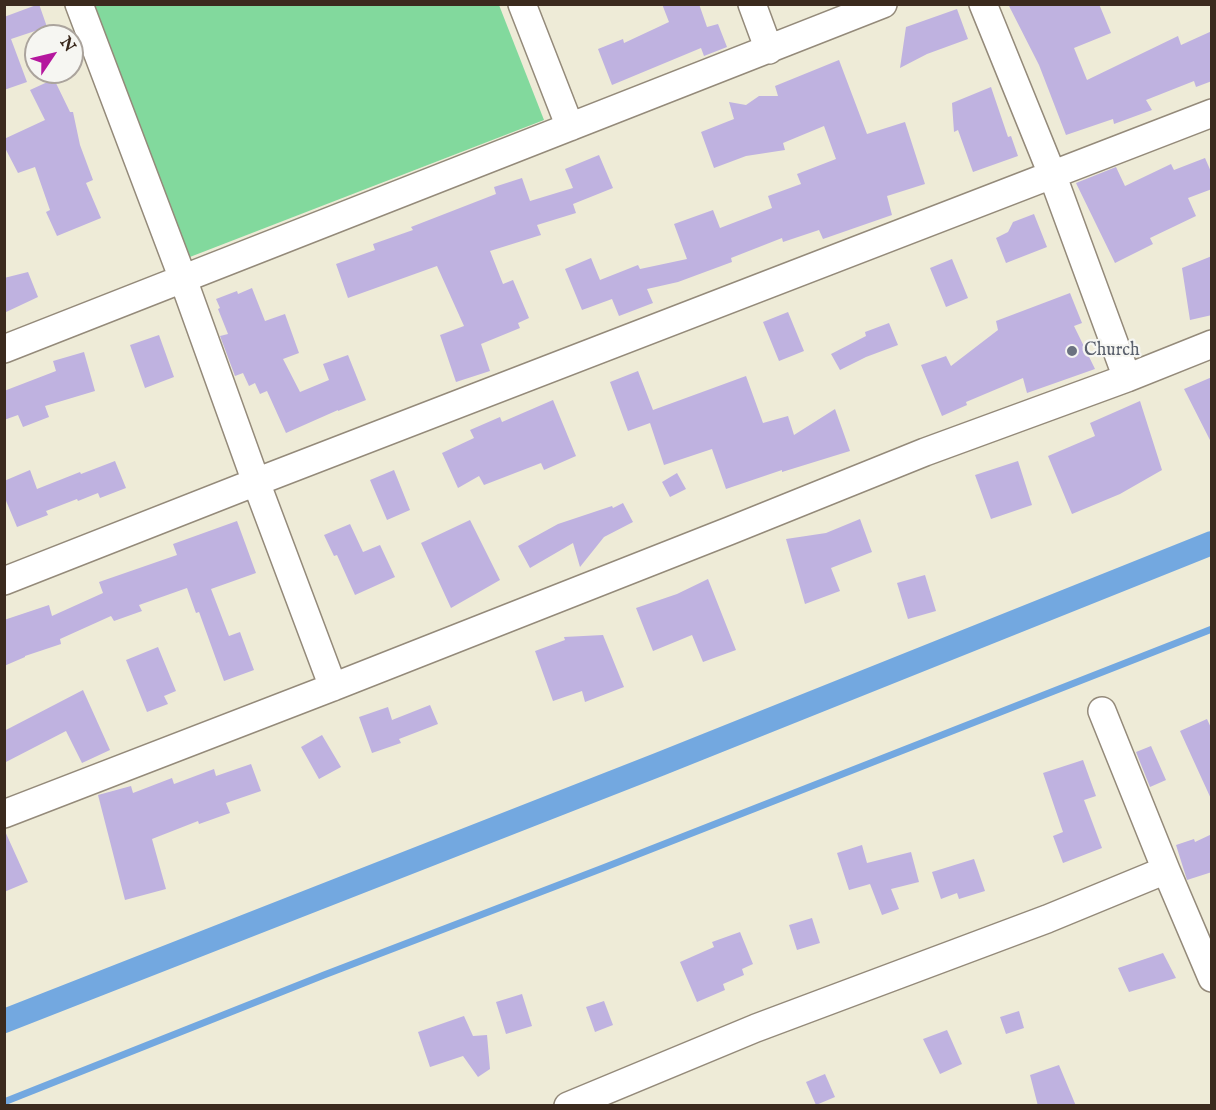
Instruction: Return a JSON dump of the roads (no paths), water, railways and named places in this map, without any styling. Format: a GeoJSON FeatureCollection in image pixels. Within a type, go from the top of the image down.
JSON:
{"type":"FeatureCollection","features":[{"type":"Feature","properties":{"kind":"street"},"geometry":{"type":"LineString","coordinates":[[79,4],[333,687]]}},
{"type":"Feature","properties":{"kind":"street"},"geometry":{"type":"LineString","coordinates":[[522,4],[570,127]]}},
{"type":"Feature","properties":{"kind":"street"},"geometry":{"type":"LineString","coordinates":[[752,4],[769,50]]}},
{"type":"Feature","properties":{"kind":"street"},"geometry":{"type":"LineString","coordinates":[[4,349],[883,4]]}},
{"type":"Feature","properties":{"kind":"street"},"geometry":{"type":"LineString","coordinates":[[983,4],[1052,174],[1127,378]]}},
{"type":"Feature","properties":{"kind":"street"},"geometry":{"type":"LineString","coordinates":[[4,581],[1212,112]]}},
{"type":"Feature","properties":{"kind":"street"},"geometry":{"type":"LineString","coordinates":[[4,814],[333,687],[925,452],[1127,378],[1212,344]]}},
{"type":"Feature","properties":{"kind":"street"},"geometry":{"type":"LineString","coordinates":[[1102,711],[1212,978]]}},
{"type":"Feature","properties":{"kind":"street"},"geometry":{"type":"LineString","coordinates":[[568,1106],[756,1028],[1047,919],[1166,870]]}},
{"type":"Feature","properties":{"kind":"waterway"},"geometry":{"type":"LineString","coordinates":[[4,1021],[660,764],[1212,543]]}},
{"type":"Feature","properties":{"kind":"waterway"},"geometry":{"type":"LineString","coordinates":[[4,1102],[1212,629]]}},
{"type":"Feature","properties":{"kind":"place","name":"Church"},"geometry":{"type":"Point","coordinates":[1072,351]}}]}
